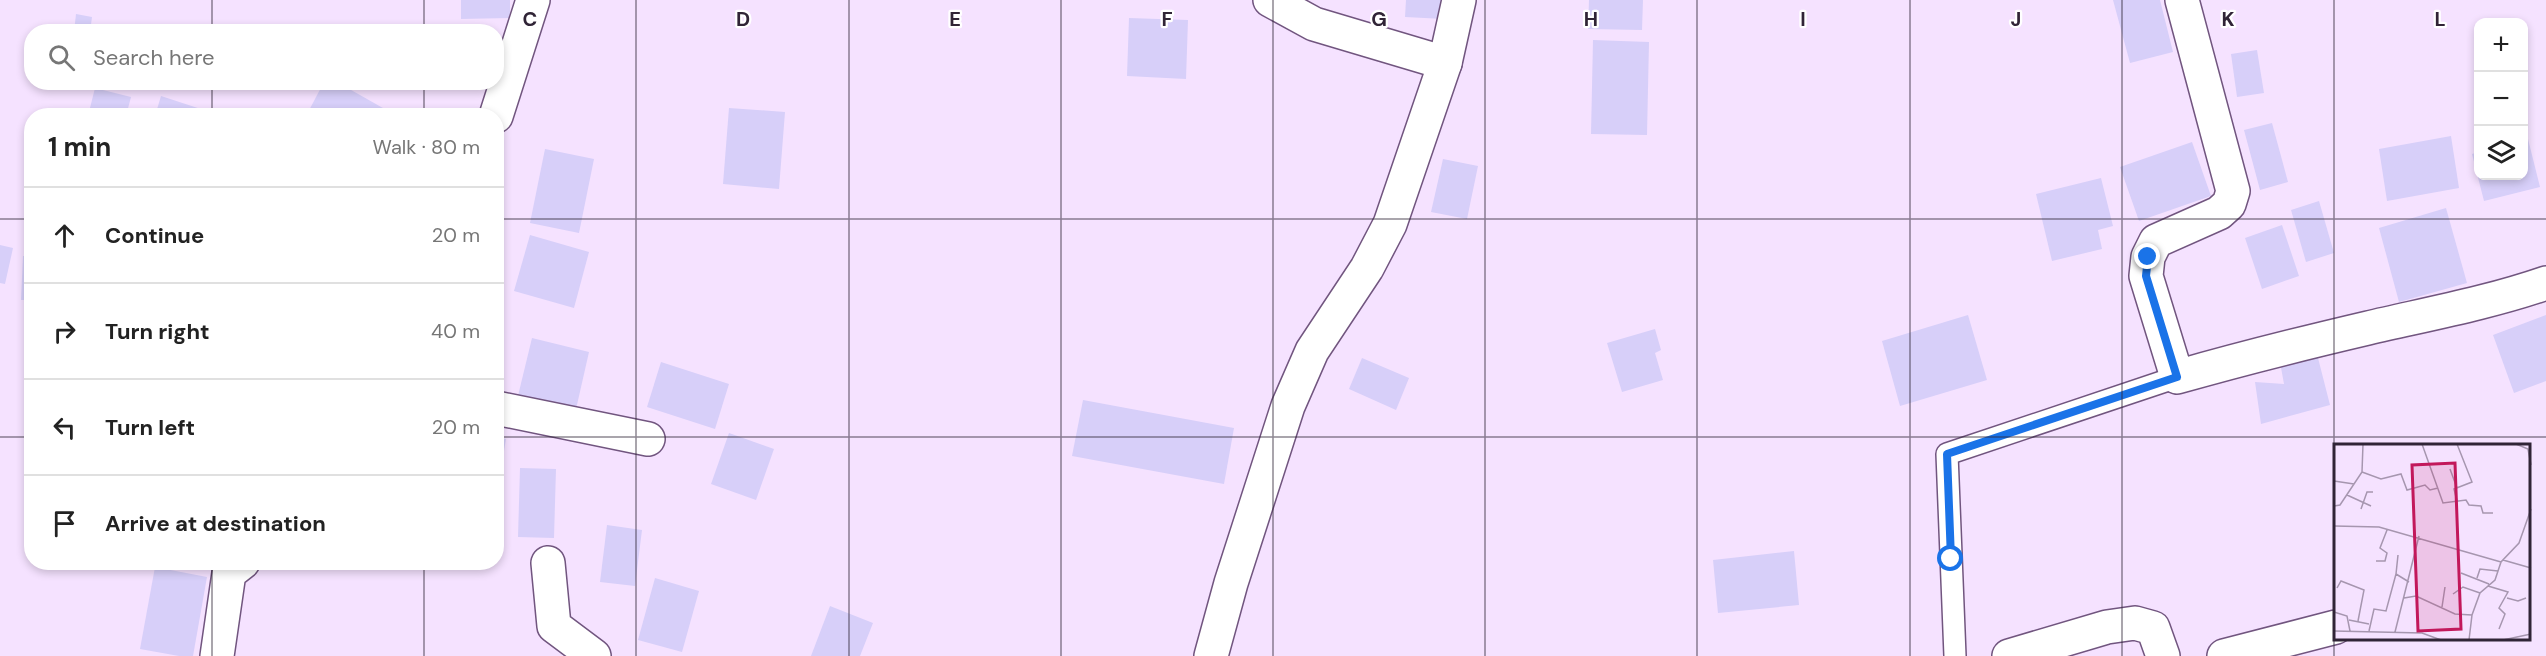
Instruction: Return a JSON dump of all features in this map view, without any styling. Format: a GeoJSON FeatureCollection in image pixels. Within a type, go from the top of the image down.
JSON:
{"type":"FeatureCollection","features":[{"type":"Feature","properties":{"kind":"street"},"geometry":{"type":"LineString","coordinates":[[499,108],[533,0]]}},
{"type":"Feature","properties":{"kind":"street"},"geometry":{"type":"LineString","coordinates":[[1270,0],[1314,24],[1445,63]]}},
{"type":"Feature","properties":{"kind":"street"},"geometry":{"type":"LineString","coordinates":[[1211,656],[1231,583],[1288,406],[1312,351],[1367,268],[1390,224],[1445,63],[1460,0]]}},
{"type":"Feature","properties":{"kind":"street"},"geometry":{"type":"LineString","coordinates":[[2182,0],[2233,191],[2229,204],[2219,213],[2156,241],[2148,257],[2146,276],[2177,377],[2277,350],[2512,295],[2546,283]]}},
{"type":"Feature","properties":{"kind":"street"},"geometry":{"type":"LineString","coordinates":[[504,410],[648,439]]}},
{"type":"Feature","properties":{"kind":"street"},"geometry":{"type":"LineString","coordinates":[[548,563],[554,627],[594,656]]}},
{"type":"Feature","properties":{"kind":"street"},"geometry":{"type":"LineString","coordinates":[[218,656],[229,573],[233,570]]}},
{"type":"Feature","properties":{"kind":"street"},"geometry":{"type":"LineString","coordinates":[[2008,656],[2107,627],[2135,623],[2153,628],[2163,656]]}},
{"type":"Feature","properties":{"kind":"street"},"geometry":{"type":"LineString","coordinates":[[2224,656],[2329,639]]}},
{"type":"Feature","properties":{"kind":"lane"},"geometry":{"type":"LineString","coordinates":[[1955,656],[1947,454],[2177,377]]}},
{"type":"Feature","properties":{"kind":"building"},"geometry":{"type":"Polygon","coordinates":[[[461,0],[510,0],[510,18],[461,19],[461,0]]]}},
{"type":"Feature","properties":{"kind":"building"},"geometry":{"type":"Polygon","coordinates":[[[1406,0],[1445,0],[1444,19],[1405,17],[1406,0]]]}},
{"type":"Feature","properties":{"kind":"building"},"geometry":{"type":"Polygon","coordinates":[[[1589,0],[1643,0],[1642,30],[1588,29],[1589,0]]]}},
{"type":"Feature","properties":{"kind":"building"},"geometry":{"type":"Polygon","coordinates":[[[2113,0],[2160,0],[2173,52],[2130,63],[2113,0]]]}},
{"type":"Feature","properties":{"kind":"building"},"geometry":{"type":"Polygon","coordinates":[[[76,14],[92,17],[91,24],[75,24],[76,14]]]}},
{"type":"Feature","properties":{"kind":"building"},"geometry":{"type":"Polygon","coordinates":[[[1129,18],[1188,20],[1186,79],[1127,76],[1129,18]]]}},
{"type":"Feature","properties":{"kind":"building"},"geometry":{"type":"Polygon","coordinates":[[[1593,40],[1649,42],[1647,135],[1591,134],[1593,40]]]}},
{"type":"Feature","properties":{"kind":"building"},"geometry":{"type":"Polygon","coordinates":[[[2257,50],[2264,93],[2237,97],[2231,54],[2257,50]]]}},
{"type":"Feature","properties":{"kind":"building"},"geometry":{"type":"Polygon","coordinates":[[[94,90],[131,97],[128,108],[90,108],[94,90]]]}},
{"type":"Feature","properties":{"kind":"building"},"geometry":{"type":"Polygon","coordinates":[[[320,90],[351,90],[383,108],[310,108],[320,90]]]}},
{"type":"Feature","properties":{"kind":"building"},"geometry":{"type":"Polygon","coordinates":[[[161,96],[198,108],[157,108],[161,96]]]}},
{"type":"Feature","properties":{"kind":"building"},"geometry":{"type":"Polygon","coordinates":[[[729,108],[785,112],[779,189],[723,184],[729,108]]]}},
{"type":"Feature","properties":{"kind":"building"},"geometry":{"type":"Polygon","coordinates":[[[2272,123],[2288,182],[2260,190],[2244,130],[2272,123]]]}},
{"type":"Feature","properties":{"kind":"building"},"geometry":{"type":"Polygon","coordinates":[[[2451,136],[2459,188],[2387,201],[2379,149],[2451,136]]]}},
{"type":"Feature","properties":{"kind":"building"},"geometry":{"type":"Polygon","coordinates":[[[2528,139],[2540,187],[2484,201],[2479,180],[2528,180],[2528,139]]]}},
{"type":"Feature","properties":{"kind":"building"},"geometry":{"type":"Polygon","coordinates":[[[2192,142],[2211,196],[2139,221],[2120,167],[2192,142]]]}},
{"type":"Feature","properties":{"kind":"building"},"geometry":{"type":"Polygon","coordinates":[[[545,149],[594,159],[579,233],[530,223],[545,149]]]}},
{"type":"Feature","properties":{"kind":"building"},"geometry":{"type":"Polygon","coordinates":[[[1443,159],[1478,166],[1467,219],[1431,212],[1443,159]]]}},
{"type":"Feature","properties":{"kind":"building"},"geometry":{"type":"Polygon","coordinates":[[[2101,178],[2113,226],[2098,230],[2102,249],[2052,261],[2036,194],[2101,178]]]}},
{"type":"Feature","properties":{"kind":"building"},"geometry":{"type":"Polygon","coordinates":[[[2319,201],[2334,253],[2306,262],[2291,210],[2319,201]]]}},
{"type":"Feature","properties":{"kind":"building"},"geometry":{"type":"Polygon","coordinates":[[[2446,208],[2467,283],[2399,302],[2379,228],[2446,208]]]}},
{"type":"Feature","properties":{"kind":"building"},"geometry":{"type":"Polygon","coordinates":[[[2282,225],[2299,276],[2262,289],[2245,238],[2282,225]]]}},
{"type":"Feature","properties":{"kind":"building"},"geometry":{"type":"Polygon","coordinates":[[[530,235],[589,252],[574,308],[514,291],[530,235]]]}},
{"type":"Feature","properties":{"kind":"building"},"geometry":{"type":"Polygon","coordinates":[[[0,245],[13,248],[5,284],[0,283],[0,245]]]}},
{"type":"Feature","properties":{"kind":"building"},"geometry":{"type":"Polygon","coordinates":[[[23,256],[24,256],[24,300],[21,300],[23,256]]]}},
{"type":"Feature","properties":{"kind":"building"},"geometry":{"type":"Polygon","coordinates":[[[1968,315],[1987,380],[1900,406],[1882,341],[1968,315]]]}},
{"type":"Feature","properties":{"kind":"building"},"geometry":{"type":"Polygon","coordinates":[[[2546,315],[2546,381],[2514,393],[2493,335],[2546,315]]]}},
{"type":"Feature","properties":{"kind":"building"},"geometry":{"type":"Polygon","coordinates":[[[1655,329],[1661,350],[1655,353],[1663,380],[1622,392],[1607,343],[1655,329]]]}},
{"type":"Feature","properties":{"kind":"building"},"geometry":{"type":"Polygon","coordinates":[[[532,338],[589,352],[574,418],[516,404],[532,338]]]}},
{"type":"Feature","properties":{"kind":"building"},"geometry":{"type":"Polygon","coordinates":[[[2317,354],[2330,405],[2261,424],[2255,382],[2284,384],[2280,362],[2317,354]]]}},
{"type":"Feature","properties":{"kind":"building"},"geometry":{"type":"Polygon","coordinates":[[[1362,358],[1409,378],[1396,410],[1349,389],[1362,358]]]}},
{"type":"Feature","properties":{"kind":"building"},"geometry":{"type":"Polygon","coordinates":[[[661,362],[729,384],[715,429],[647,407],[661,362]]]}},
{"type":"Feature","properties":{"kind":"building"},"geometry":{"type":"Polygon","coordinates":[[[1083,400],[1234,428],[1224,484],[1072,456],[1083,400]]]}},
{"type":"Feature","properties":{"kind":"building"},"geometry":{"type":"Polygon","coordinates":[[[729,433],[774,449],[756,500],[711,484],[729,433]]]}},
{"type":"Feature","properties":{"kind":"building"},"geometry":{"type":"Polygon","coordinates":[[[520,468],[556,469],[554,538],[518,537],[520,468]]]}},
{"type":"Feature","properties":{"kind":"building"},"geometry":{"type":"Polygon","coordinates":[[[607,525],[642,530],[635,586],[600,582],[607,525]]]}},
{"type":"Feature","properties":{"kind":"building"},"geometry":{"type":"Polygon","coordinates":[[[1794,551],[1799,605],[1718,613],[1713,560],[1794,551]]]}},
{"type":"Feature","properties":{"kind":"building"},"geometry":{"type":"Polygon","coordinates":[[[154,570],[171,570],[207,577],[193,656],[179,656],[140,649],[154,570]]]}},
{"type":"Feature","properties":{"kind":"building"},"geometry":{"type":"Polygon","coordinates":[[[655,578],[699,591],[682,652],[638,640],[655,578]]]}},
{"type":"Feature","properties":{"kind":"building"},"geometry":{"type":"Polygon","coordinates":[[[830,606],[873,623],[860,656],[811,656],[830,606]]]}},
{"type":"Feature","properties":{"kind":"route"},"geometry":{"type":"LineString","coordinates":[[1951,559],[1947,454],[2177,377],[2146,276],[2148,257]]}}]}
